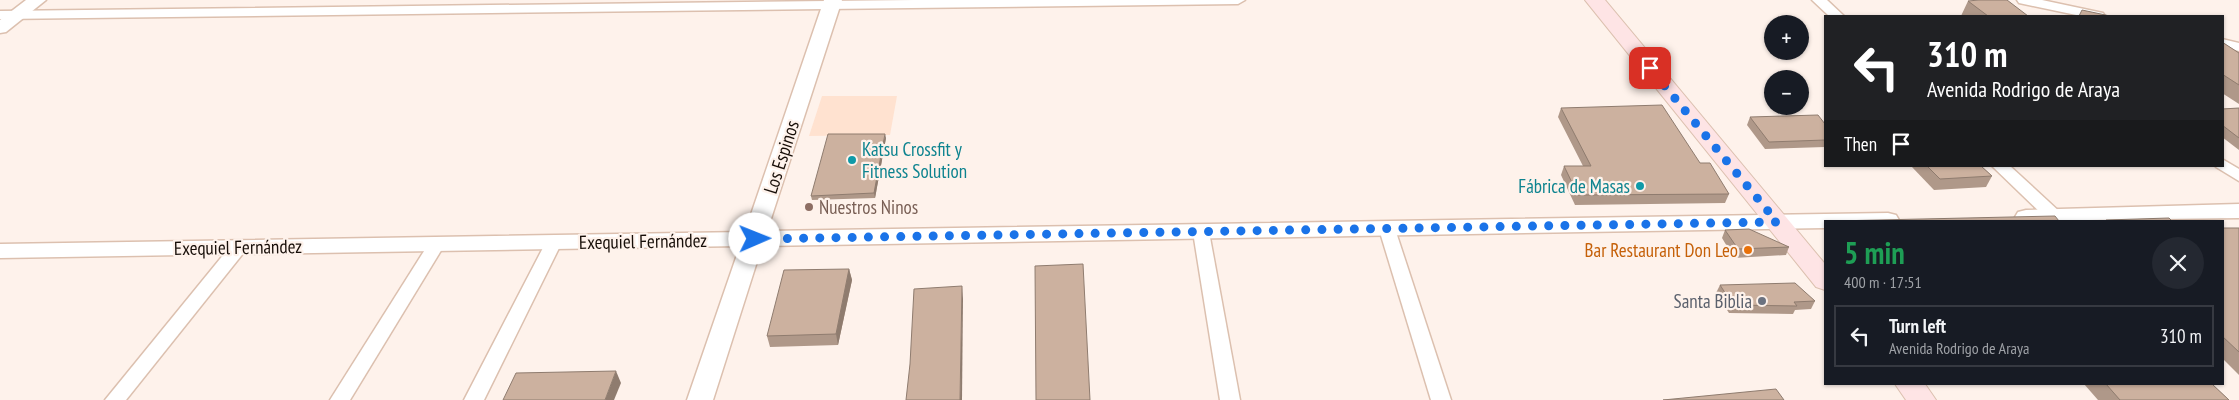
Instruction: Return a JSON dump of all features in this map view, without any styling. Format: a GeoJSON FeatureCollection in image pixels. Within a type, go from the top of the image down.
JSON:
{"type":"FeatureCollection","features":[{"type":"Feature","properties":{"kind":"main road"},"geometry":{"type":"LineString","coordinates":[[1595,0],[1824,280]]}},
{"type":"Feature","properties":{"kind":"main road"},"geometry":{"type":"LineString","coordinates":[[1910,385],[1922,400]]}},
{"type":"Feature","properties":{"kind":"street"},"geometry":{"type":"LineString","coordinates":[[0,28],[8,15],[37,0]]}},
{"type":"Feature","properties":{"kind":"street"},"geometry":{"type":"LineString","coordinates":[[8,15],[832,2],[1238,0]]}},
{"type":"Feature","properties":{"kind":"street"},"geometry":{"type":"LineString","coordinates":[[1819,0],[1836,15]]}},
{"type":"Feature","properties":{"kind":"street"},"geometry":{"type":"LineString","coordinates":[[2024,0],[2093,15]]}},
{"type":"Feature","properties":{"kind":"street","name":"Los Espinos"},"geometry":{"type":"LineString","coordinates":[[700,400],[755,239],[832,2]]}},
{"type":"Feature","properties":{"kind":"street"},"geometry":{"type":"LineString","coordinates":[[2010,3],[2027,15]]}},
{"type":"Feature","properties":{"kind":"street"},"geometry":{"type":"LineString","coordinates":[[2224,43],[2239,47]]}},
{"type":"Feature","properties":{"kind":"street"},"geometry":{"type":"LineString","coordinates":[[2224,165],[2239,176]]}},
{"type":"Feature","properties":{"kind":"street"},"geometry":{"type":"LineString","coordinates":[[2001,167],[2055,216]]}},
{"type":"Feature","properties":{"kind":"street"},"geometry":{"type":"LineString","coordinates":[[2006,218],[2239,212]]}},
{"type":"Feature","properties":{"kind":"street","name":"Exequiel Fernández"},"geometry":{"type":"LineString","coordinates":[[0,251],[1824,221]]}},
{"type":"Feature","properties":{"kind":"street"},"geometry":{"type":"LineString","coordinates":[[1387,229],[1442,400]]}},
{"type":"Feature","properties":{"kind":"street"},"geometry":{"type":"LineString","coordinates":[[1201,232],[1230,400]]}},
{"type":"Feature","properties":{"kind":"street"},"geometry":{"type":"LineString","coordinates":[[474,400],[554,242]]}},
{"type":"Feature","properties":{"kind":"street"},"geometry":{"type":"LineString","coordinates":[[340,400],[437,244]]}},
{"type":"Feature","properties":{"kind":"street"},"geometry":{"type":"LineString","coordinates":[[115,400],[239,248]]}},
{"type":"Feature","properties":{"kind":"shaded area"},"geometry":{"type":"Polygon","coordinates":[[[822,96],[897,96],[890,135],[809,136],[822,96]]]}},
{"type":"Feature","properties":{"kind":"building"},"geometry":{"type":"Polygon","coordinates":[[[2007,0],[2027,15],[1987,15],[1968,1],[2007,0]]]}},
{"type":"Feature","properties":{"kind":"building"},"geometry":{"type":"Polygon","coordinates":[[[2082,10],[2105,15],[2080,15],[2082,10]]]}},
{"type":"Feature","properties":{"kind":"building"},"geometry":{"type":"Polygon","coordinates":[[[2224,43],[2239,53],[2239,85],[2224,75],[2224,43]]]}},
{"type":"Feature","properties":{"kind":"building"},"geometry":{"type":"Polygon","coordinates":[[[1662,105],[1700,163],[1710,163],[1729,194],[1578,195],[1564,166],[1591,166],[1561,108],[1662,105]]]}},
{"type":"Feature","properties":{"kind":"building"},"geometry":{"type":"Polygon","coordinates":[[[2239,108],[2239,138],[2224,127],[2224,109],[2239,108]]]}},
{"type":"Feature","properties":{"kind":"building"},"geometry":{"type":"Polygon","coordinates":[[[1818,115],[1824,123],[1824,140],[1769,142],[1750,117],[1818,115]]]}},
{"type":"Feature","properties":{"kind":"building","name":"Katsu Crossfit y Fitness Solution"},"geometry":{"type":"Polygon","coordinates":[[[828,134],[885,134],[874,193],[811,196],[828,134]]]}},
{"type":"Feature","properties":{"kind":"building"},"geometry":{"type":"Polygon","coordinates":[[[1928,167],[1982,167],[1992,176],[1940,179],[1928,167]]]}},
{"type":"Feature","properties":{"kind":"building"},"geometry":{"type":"Polygon","coordinates":[[[2055,216],[2058,220],[1878,220],[2055,216]]]}},
{"type":"Feature","properties":{"kind":"building"},"geometry":{"type":"Polygon","coordinates":[[[2169,218],[2171,220],[2106,220],[2169,218]]]}},
{"type":"Feature","properties":{"kind":"building"},"geometry":{"type":"Polygon","coordinates":[[[2224,228],[2239,228],[2239,352],[2224,338],[2224,228]]]}},
{"type":"Feature","properties":{"kind":"building"},"geometry":{"type":"Polygon","coordinates":[[[1749,229],[1789,247],[1738,249],[1725,230],[1749,229]]]}},
{"type":"Feature","properties":{"kind":"building"},"geometry":{"type":"Polygon","coordinates":[[[1083,264],[1090,400],[1036,400],[1035,266],[1083,264]]]}},
{"type":"Feature","properties":{"kind":"building"},"geometry":{"type":"Polygon","coordinates":[[[849,269],[836,334],[767,336],[784,270],[849,269]]]}},
{"type":"Feature","properties":{"kind":"building"},"geometry":{"type":"Polygon","coordinates":[[[1795,283],[1815,301],[1794,302],[1797,306],[1733,305],[1720,285],[1795,283]]]}},
{"type":"Feature","properties":{"kind":"building"},"geometry":{"type":"Polygon","coordinates":[[[962,286],[960,400],[906,400],[914,289],[962,286]]]}},
{"type":"Feature","properties":{"kind":"building"},"geometry":{"type":"Polygon","coordinates":[[[616,371],[605,400],[503,400],[516,373],[616,371]]]}},
{"type":"Feature","properties":{"kind":"building"},"geometry":{"type":"Polygon","coordinates":[[[2107,385],[2213,385],[2229,400],[2120,400],[2107,385]]]}},
{"type":"Feature","properties":{"kind":"building"},"geometry":{"type":"Polygon","coordinates":[[[1776,389],[1784,400],[1663,400],[1776,389]]]}},
{"type":"Feature","properties":{"kind":"place","name":"Katsu Crossfit y Fitness Solution"},"geometry":{"type":"Point","coordinates":[852,160]}},
{"type":"Feature","properties":{"kind":"place","name":"Fábrica de Masas"},"geometry":{"type":"Point","coordinates":[1640,186]}},
{"type":"Feature","properties":{"kind":"place","name":"Nuestros Ninos"},"geometry":{"type":"Point","coordinates":[809,207]}},
{"type":"Feature","properties":{"kind":"place","name":"Bar Restaurant Don Leo"},"geometry":{"type":"Point","coordinates":[1748,250]}},
{"type":"Feature","properties":{"kind":"place","name":"Santa Biblia"},"geometry":{"type":"Point","coordinates":[1762,301]}},
{"type":"Feature","properties":{"kind":"route"},"geometry":{"type":"LineString","coordinates":[[755,239],[1777,222],[1650,68]]}}]}
